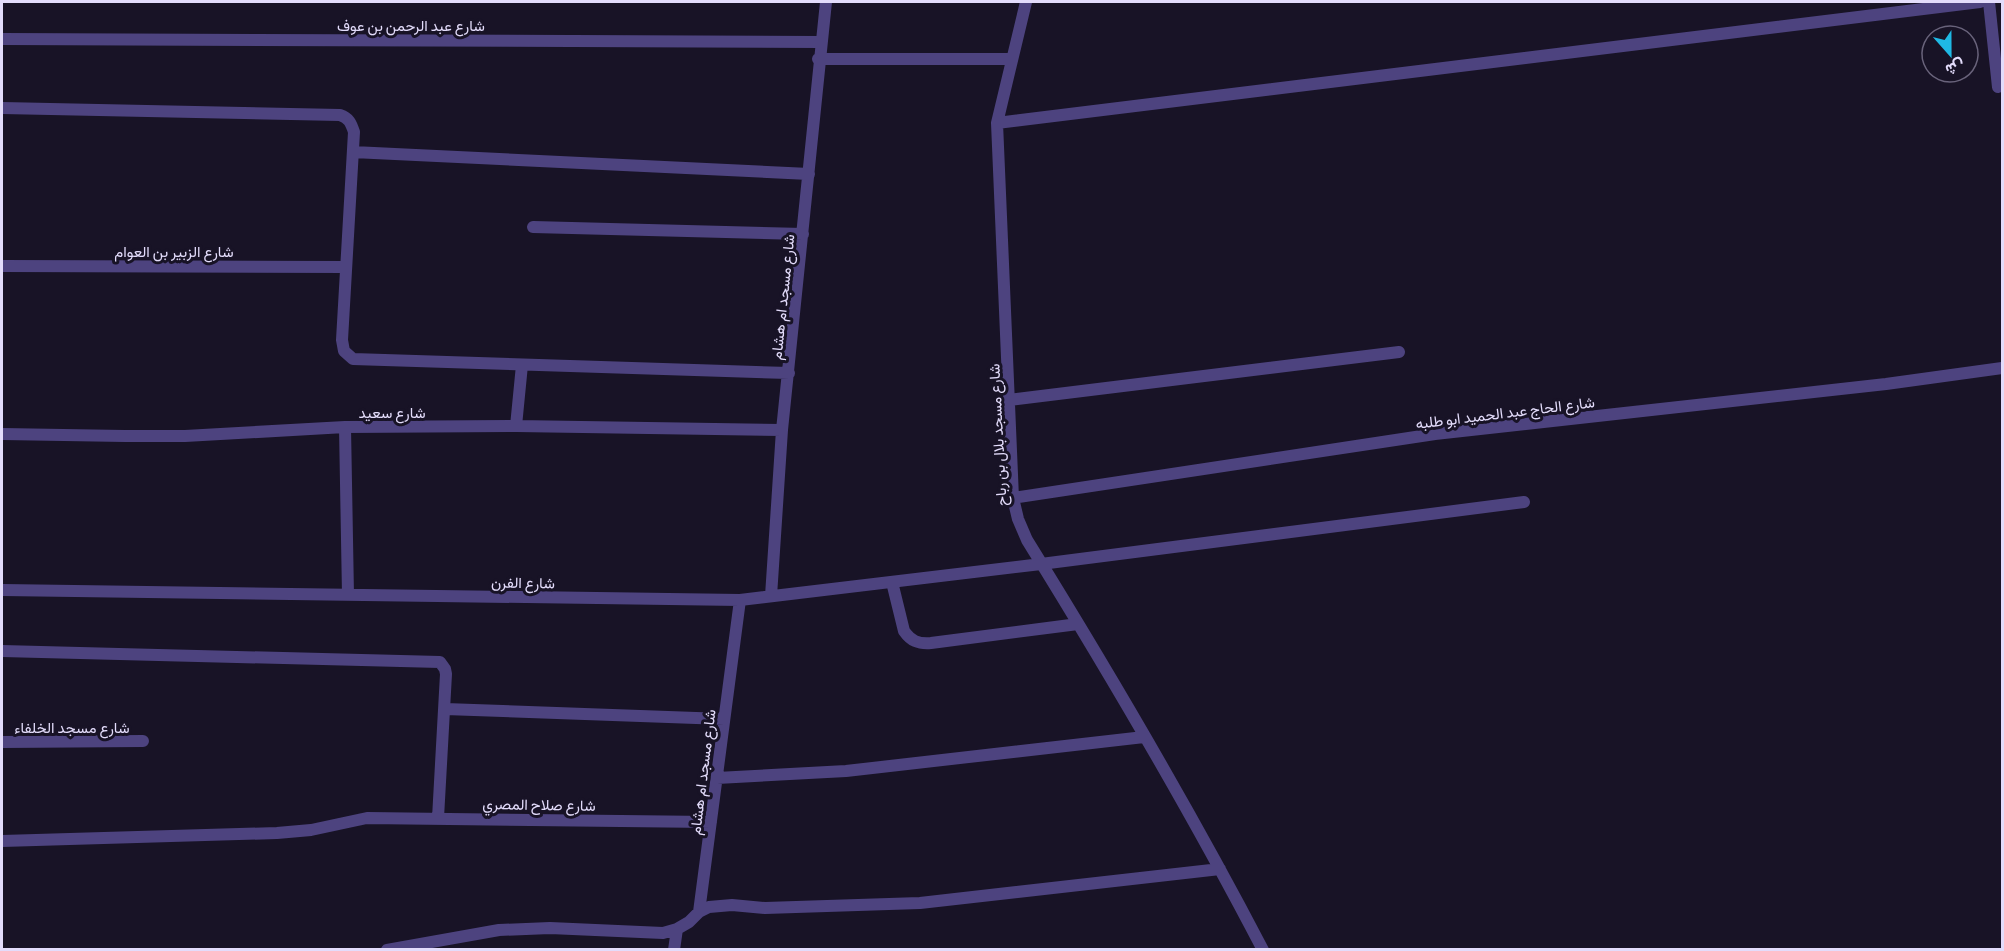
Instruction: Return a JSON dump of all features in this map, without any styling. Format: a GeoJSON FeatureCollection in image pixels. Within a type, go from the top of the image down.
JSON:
{"type":"FeatureCollection","features":[{"type":"Feature","properties":{"kind":"street","name":"شارع مسجد ام هشام"},"geometry":{"type":"LineString","coordinates":[[771,596],[782,430],[809,174],[818,59],[826,2]]}},
{"type":"Feature","properties":{"kind":"street","name":"شارع مسجد بلال بن رباح"},"geometry":{"type":"LineString","coordinates":[[1026,2],[997,123],[1013,498],[1018,519],[1027,540],[1220,868],[1263,950]]}},
{"type":"Feature","properties":{"kind":"street"},"geometry":{"type":"LineString","coordinates":[[997,123],[1980,2]]}},
{"type":"Feature","properties":{"kind":"street"},"geometry":{"type":"LineString","coordinates":[[1989,2],[1998,87]]}},
{"type":"Feature","properties":{"kind":"street","name":"شارع عبد الرحمن بن عوف"},"geometry":{"type":"LineString","coordinates":[[2,39],[821,42]]}},
{"type":"Feature","properties":{"kind":"street"},"geometry":{"type":"LineString","coordinates":[[818,59],[1011,59]]}},
{"type":"Feature","properties":{"kind":"street"},"geometry":{"type":"LineString","coordinates":[[2,108],[340,115],[347,118],[354,132],[342,340],[344,351],[353,359],[789,373]]}},
{"type":"Feature","properties":{"kind":"street"},"geometry":{"type":"LineString","coordinates":[[352,152],[809,174]]}},
{"type":"Feature","properties":{"kind":"street"},"geometry":{"type":"LineString","coordinates":[[533,227],[803,234]]}},
{"type":"Feature","properties":{"kind":"street","name":"شارع الزبير بن العوام"},"geometry":{"type":"LineString","coordinates":[[2,266],[346,267]]}},
{"type":"Feature","properties":{"kind":"street"},"geometry":{"type":"LineString","coordinates":[[1009,400],[1399,352]]}},
{"type":"Feature","properties":{"kind":"street"},"geometry":{"type":"LineString","coordinates":[[516,426],[522,365]]}},
{"type":"Feature","properties":{"kind":"street","name":"شارع الحاج عبد الحميد ابو طلبه"},"geometry":{"type":"LineString","coordinates":[[1013,498],[1435,434],[1886,384],[2002,368]]}},
{"type":"Feature","properties":{"kind":"street","name":"شارع سعيد"},"geometry":{"type":"LineString","coordinates":[[2,434],[184,436],[345,427],[516,426],[782,430]]}},
{"type":"Feature","properties":{"kind":"street"},"geometry":{"type":"LineString","coordinates":[[345,427],[348,595]]}},
{"type":"Feature","properties":{"kind":"street","name":"شارع الفرن"},"geometry":{"type":"LineString","coordinates":[[2,590],[740,600],[1524,502]]}},
{"type":"Feature","properties":{"kind":"street"},"geometry":{"type":"LineString","coordinates":[[892,582],[904,631],[918,643],[1078,624]]}},
{"type":"Feature","properties":{"kind":"street","name":"شارع مسجد ام هشام"},"geometry":{"type":"LineString","coordinates":[[699,912],[740,600]]}},
{"type":"Feature","properties":{"kind":"street"},"geometry":{"type":"LineString","coordinates":[[2,651],[435,660],[446,669],[438,818]]}},
{"type":"Feature","properties":{"kind":"street"},"geometry":{"type":"LineString","coordinates":[[445,709],[724,719]]}},
{"type":"Feature","properties":{"kind":"street"},"geometry":{"type":"LineString","coordinates":[[717,778],[846,771],[1144,737]]}},
{"type":"Feature","properties":{"kind":"street","name":"شارع مسجد الخلفاء"},"geometry":{"type":"LineString","coordinates":[[2,742],[142,741]]}},
{"type":"Feature","properties":{"kind":"street","name":"شارع صلاح المصري"},"geometry":{"type":"LineString","coordinates":[[2,841],[277,833],[311,830],[367,818],[711,822]]}},
{"type":"Feature","properties":{"kind":"street"},"geometry":{"type":"LineString","coordinates":[[387,950],[499,930],[550,928],[663,933],[677,929],[709,907],[732,905],[765,908],[920,903],[1220,868]]}},
{"type":"Feature","properties":{"kind":"street"},"geometry":{"type":"LineString","coordinates":[[674,950],[677,929]]}}]}
